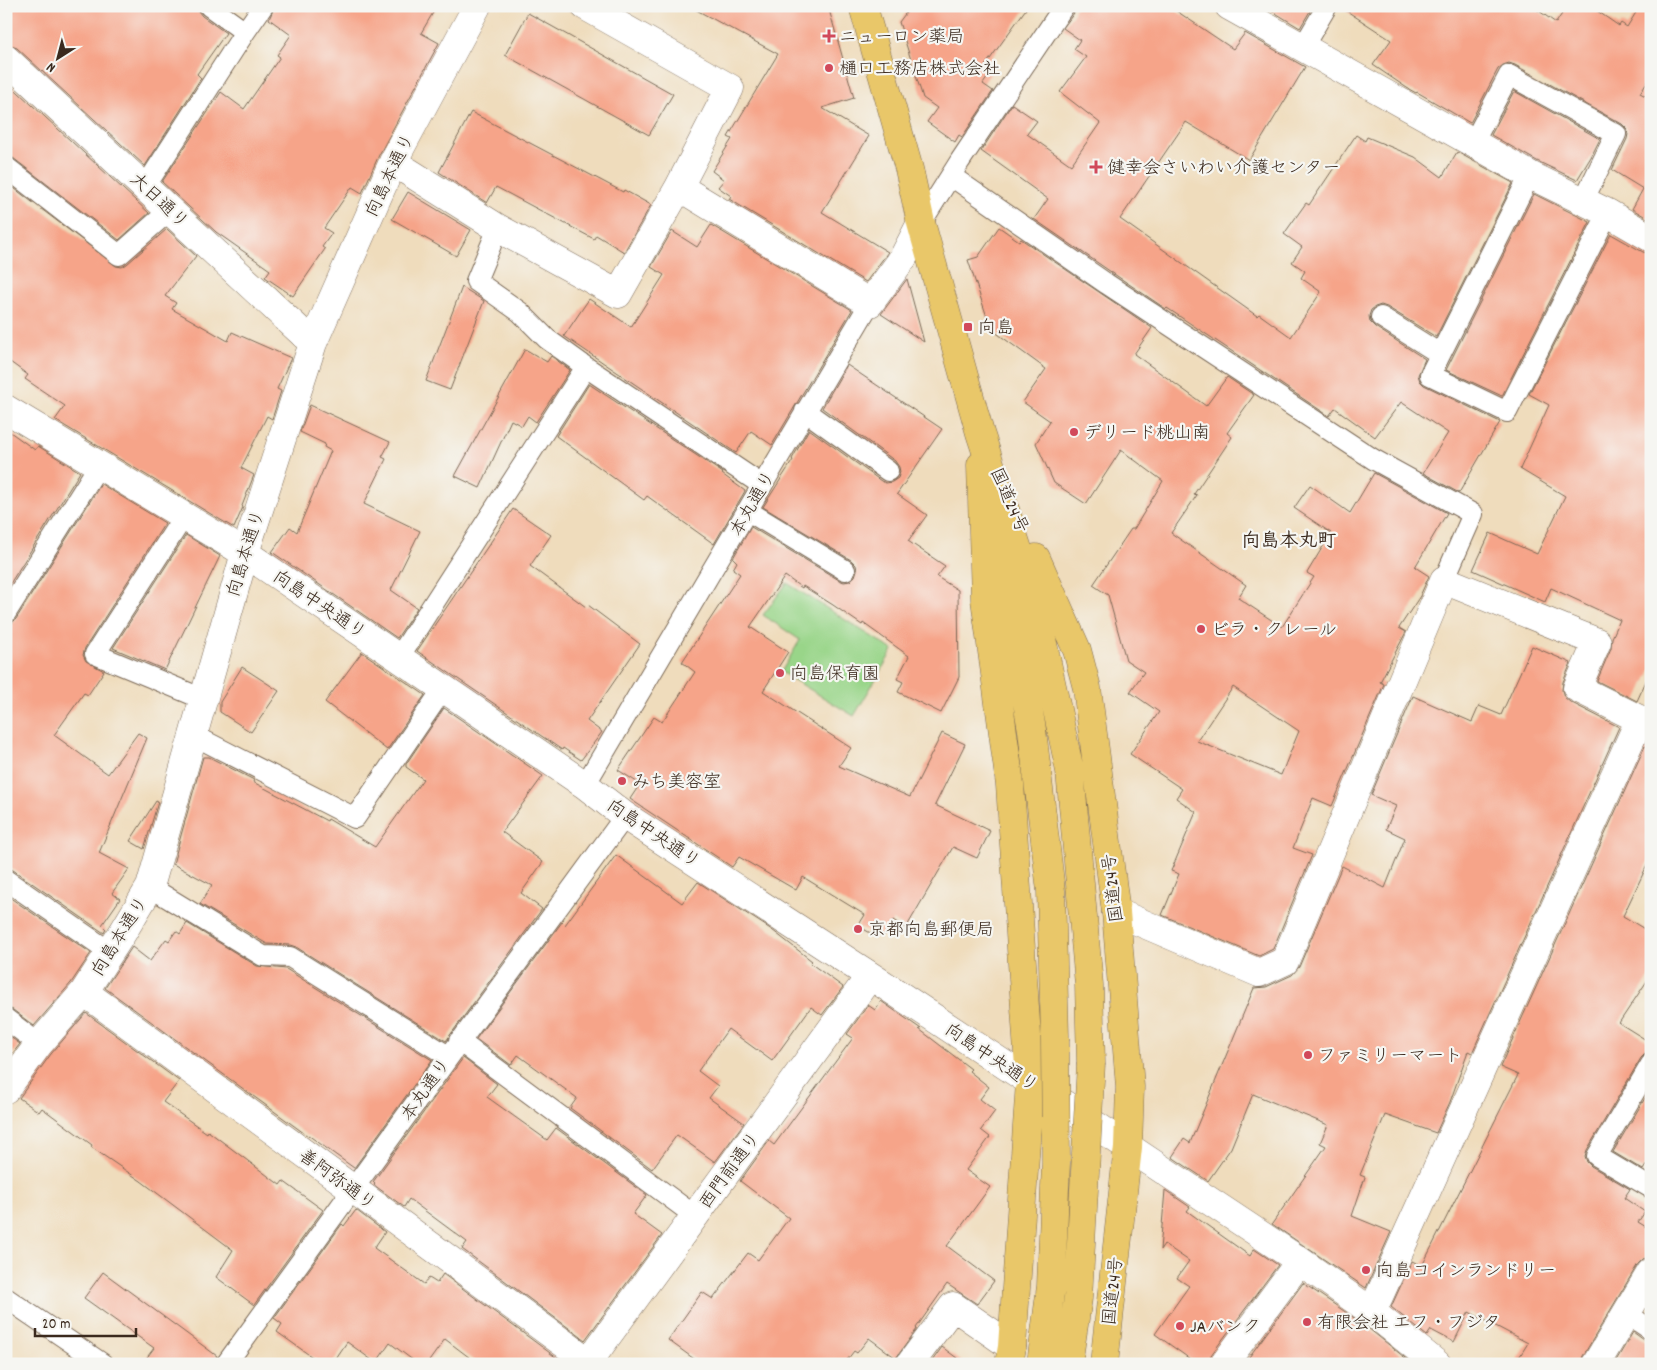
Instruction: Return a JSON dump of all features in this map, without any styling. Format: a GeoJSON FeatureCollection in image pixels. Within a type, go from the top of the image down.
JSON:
{"type":"FeatureCollection","features":[{"type":"Feature","properties":{"kind":"highway","name":"国道24号"},"geometry":{"type":"LineString","coordinates":[[862,6],[909,169],[921,223],[980,433],[1032,592],[1070,771],[1089,985],[1091,1063],[1078,1298],[1068,1364]]}},
{"type":"Feature","properties":{"kind":"highway","name":"国道24号"},"geometry":{"type":"LineString","coordinates":[[980,433],[1077,650],[1086,688],[1116,912],[1130,1087],[1128,1147],[1104,1364]]}},
{"type":"Feature","properties":{"kind":"highway","name":"国道24号"},"geometry":{"type":"LineString","coordinates":[[980,433],[1032,730],[1050,891],[1055,1037],[1056,1163],[1050,1286],[1041,1364]]}},
{"type":"Feature","properties":{"kind":"highway","name":"国道24号"},"geometry":{"type":"LineString","coordinates":[[980,433],[985,599],[1010,785],[1030,1082],[1010,1355]]}},
{"type":"Feature","properties":{"kind":"street","name":"向島本通り"},"geometry":{"type":"LineString","coordinates":[[6,1089],[39,1044],[84,992],[150,886],[245,552],[312,343],[393,162],[477,6]]}},
{"type":"Feature","properties":{"kind":"street"},"geometry":{"type":"LineString","coordinates":[[393,162],[498,228],[618,294],[679,187],[730,88],[616,14],[585,6]]}},
{"type":"Feature","properties":{"kind":"street"},"geometry":{"type":"LineString","coordinates":[[1229,6],[1530,175],[1608,213],[1651,238]]}},
{"type":"Feature","properties":{"kind":"street","name":"大日通り"},"geometry":{"type":"LineString","coordinates":[[6,59],[312,343]]}},
{"type":"Feature","properties":{"kind":"street"},"geometry":{"type":"LineString","coordinates":[[679,187],[870,303]]}},
{"type":"Feature","properties":{"kind":"street","name":"本丸通り"},"geometry":{"type":"LineString","coordinates":[[870,303],[903,258],[921,223]]}},
{"type":"Feature","properties":{"kind":"street","name":"向島中央通り"},"geometry":{"type":"LineString","coordinates":[[6,409],[245,552],[585,785],[625,816],[1300,1261],[1372,1312],[1437,1364]]}},
{"type":"Feature","properties":{"kind":"street"},"geometry":{"type":"LineString","coordinates":[[1116,912],[1259,974],[1285,961],[1444,580],[1596,642],[1578,688],[1645,722],[1372,1312]]}},
{"type":"Feature","properties":{"kind":"street","name":"西門前通り"},"geometry":{"type":"LineString","coordinates":[[589,1363],[870,976]]}},
{"type":"Feature","properties":{"kind":"street","name":"善阿弥通り"},"geometry":{"type":"LineString","coordinates":[[84,992],[589,1363]]}},
{"type":"Feature","properties":{"kind":"street"},"geometry":{"type":"LineString","coordinates":[[1224,1364],[1300,1261]]}},
{"type":"Feature","properties":{"kind":"street"},"geometry":{"type":"LineString","coordinates":[[1596,1364],[1651,1272]]}},
{"type":"Feature","properties":{"kind":"street"},"geometry":{"type":"LineString","coordinates":[[910,1364],[952,1306],[1010,1355]]}},
{"type":"Feature","properties":{"kind":"lane"},"geometry":{"type":"LineString","coordinates":[[209,6],[245,32]]}},
{"type":"Feature","properties":{"kind":"lane"},"geometry":{"type":"LineString","coordinates":[[145,187],[263,6]]}},
{"type":"Feature","properties":{"kind":"lane"},"geometry":{"type":"LineString","coordinates":[[921,223],[1064,6]]}},
{"type":"Feature","properties":{"kind":"lane"},"geometry":{"type":"LineString","coordinates":[[1302,47],[1326,6]]}},
{"type":"Feature","properties":{"kind":"lane"},"geometry":{"type":"LineString","coordinates":[[1474,143],[1510,75],[1616,134],[1583,201]]}},
{"type":"Feature","properties":{"kind":"lane"},"geometry":{"type":"LineString","coordinates":[[6,168],[119,255],[170,210]]}},
{"type":"Feature","properties":{"kind":"lane"},"geometry":{"type":"LineString","coordinates":[[1530,175],[1430,375],[1507,412],[1608,213]]}},
{"type":"Feature","properties":{"kind":"lane"},"geometry":{"type":"LineString","coordinates":[[951,176],[1108,284],[1373,459],[1473,514],[1444,580]]}},
{"type":"Feature","properties":{"kind":"lane"},"geometry":{"type":"LineString","coordinates":[[498,228],[476,281],[520,312],[547,339],[586,367],[762,484]]}},
{"type":"Feature","properties":{"kind":"lane","name":"本丸通り"},"geometry":{"type":"LineString","coordinates":[[585,785],[870,303]]}},
{"type":"Feature","properties":{"kind":"lane"},"geometry":{"type":"LineString","coordinates":[[1380,317],[1440,354]]}},
{"type":"Feature","properties":{"kind":"lane"},"geometry":{"type":"LineString","coordinates":[[399,657],[586,367]]}},
{"type":"Feature","properties":{"kind":"lane"},"geometry":{"type":"LineString","coordinates":[[805,411],[888,471]]}},
{"type":"Feature","properties":{"kind":"lane"},"geometry":{"type":"LineString","coordinates":[[6,614],[99,465]]}},
{"type":"Feature","properties":{"kind":"lane"},"geometry":{"type":"LineString","coordinates":[[748,511],[845,570]]}},
{"type":"Feature","properties":{"kind":"lane"},"geometry":{"type":"LineString","coordinates":[[184,516],[95,654],[203,699]]}},
{"type":"Feature","properties":{"kind":"lane"},"geometry":{"type":"LineString","coordinates":[[193,735],[355,818],[444,689]]}},
{"type":"Feature","properties":{"kind":"lane","name":"本丸通り"},"geometry":{"type":"LineString","coordinates":[[226,1364],[625,816]]}},
{"type":"Feature","properties":{"kind":"lane"},"geometry":{"type":"LineString","coordinates":[[6,880],[110,952]]}},
{"type":"Feature","properties":{"kind":"lane"},"geometry":{"type":"LineString","coordinates":[[150,886],[263,956],[290,957],[454,1049],[695,1216]]}},
{"type":"Feature","properties":{"kind":"lane"},"geometry":{"type":"LineString","coordinates":[[6,1019],[39,1044]]}},
{"type":"Feature","properties":{"kind":"lane"},"geometry":{"type":"LineString","coordinates":[[1651,1064],[1597,1156],[1651,1188]]}},
{"type":"Feature","properties":{"kind":"lane"},"geometry":{"type":"LineString","coordinates":[[6,1298],[103,1364]]}},
{"type":"Feature","properties":{"kind":"lane"},"geometry":{"type":"LineString","coordinates":[[1626,1314],[1651,1330]]}},
{"type":"Feature","properties":{"kind":"green space"},"geometry":{"type":"Polygon","coordinates":[[[787,583],[893,650],[854,716],[781,672],[800,640],[763,615],[787,583]]]}},
{"type":"Feature","properties":{"kind":"building"},"geometry":{"type":"Polygon","coordinates":[[[6,6],[197,6],[202,16],[226,33],[197,74],[201,78],[145,166],[17,48],[6,44],[6,6]]]}},
{"type":"Feature","properties":{"kind":"building"},"geometry":{"type":"Polygon","coordinates":[[[275,6],[437,6],[421,33],[439,43],[379,155],[362,193],[352,187],[324,228],[332,233],[322,247],[325,249],[293,296],[265,277],[270,270],[216,232],[162,182],[221,92],[244,109],[280,57],[277,55],[291,35],[269,19],[275,6]]]}},
{"type":"Feature","properties":{"kind":"building"},"geometry":{"type":"Polygon","coordinates":[[[689,6],[828,6],[854,98],[822,108],[869,136],[822,212],[888,252],[866,282],[729,199],[731,196],[718,187],[724,180],[712,171],[732,139],[728,137],[778,54],[689,6]]]}},
{"type":"Feature","properties":{"kind":"building"},"geometry":{"type":"Polygon","coordinates":[[[911,6],[1028,6],[985,66],[992,71],[983,84],[993,91],[962,137],[959,135],[955,142],[927,122],[937,108],[923,98],[899,22],[911,6]]]}},
{"type":"Feature","properties":{"kind":"building"},"geometry":{"type":"Polygon","coordinates":[[[1076,6],[1169,6],[1233,49],[1245,33],[1305,67],[1249,160],[1186,122],[1120,219],[1257,316],[1259,314],[1291,337],[1321,292],[1301,278],[1305,271],[1292,262],[1302,247],[1284,234],[1306,203],[1309,205],[1356,135],[1365,141],[1367,137],[1415,157],[1442,177],[1457,152],[1513,183],[1436,337],[1381,305],[1371,310],[1369,316],[1370,322],[1375,327],[1425,359],[1418,375],[1424,385],[1500,422],[1459,493],[1423,473],[1448,433],[1401,402],[1375,437],[1335,408],[1329,416],[1166,309],[1034,219],[1048,199],[981,151],[1012,104],[1037,121],[1027,134],[1071,165],[1100,123],[1060,92],[1086,57],[1074,49],[1080,40],[1063,28],[1074,13],[1076,6]]]}},
{"type":"Feature","properties":{"kind":"building"},"geometry":{"type":"Polygon","coordinates":[[[1264,6],[1313,6],[1300,28],[1264,6]]]}},
{"type":"Feature","properties":{"kind":"building"},"geometry":{"type":"Polygon","coordinates":[[[1339,6],[1532,6],[1556,23],[1567,6],[1590,6],[1619,26],[1621,23],[1627,27],[1640,6],[1651,6],[1651,75],[1640,93],[1651,99],[1651,220],[1632,209],[1643,189],[1612,170],[1627,139],[1626,128],[1622,124],[1509,63],[1498,69],[1470,123],[1407,88],[1373,65],[1391,40],[1339,6]]]}},
{"type":"Feature","properties":{"kind":"building"},"geometry":{"type":"Polygon","coordinates":[[[528,13],[673,94],[649,135],[505,55],[528,13]]]}},
{"type":"Feature","properties":{"kind":"building"},"geometry":{"type":"Polygon","coordinates":[[[6,81],[149,213],[119,240],[13,158],[6,155],[6,81]]]}},
{"type":"Feature","properties":{"kind":"building"},"geometry":{"type":"Polygon","coordinates":[[[1514,91],[1600,139],[1577,180],[1537,161],[1491,135],[1514,91]]]}},
{"type":"Feature","properties":{"kind":"building"},"geometry":{"type":"Polygon","coordinates":[[[471,112],[651,205],[624,252],[596,235],[594,239],[496,187],[487,203],[439,172],[471,112]]]}},
{"type":"Feature","properties":{"kind":"building"},"geometry":{"type":"Polygon","coordinates":[[[6,182],[116,266],[122,267],[127,264],[167,229],[196,256],[165,296],[176,303],[172,309],[228,341],[232,332],[291,358],[277,389],[281,391],[272,419],[267,416],[241,468],[254,475],[234,528],[55,420],[65,406],[25,379],[28,375],[6,359],[6,182]]]}},
{"type":"Feature","properties":{"kind":"building"},"geometry":{"type":"Polygon","coordinates":[[[408,192],[471,230],[456,256],[392,219],[408,192]]]}},
{"type":"Feature","properties":{"kind":"building"},"geometry":{"type":"Polygon","coordinates":[[[1534,194],[1590,222],[1502,396],[1446,370],[1534,194]]]}},
{"type":"Feature","properties":{"kind":"building"},"geometry":{"type":"Polygon","coordinates":[[[711,225],[852,310],[772,445],[751,431],[736,453],[564,336],[589,299],[631,327],[664,275],[651,267],[672,231],[697,247],[711,225]]]}},
{"type":"Feature","properties":{"kind":"building"},"geometry":{"type":"Polygon","coordinates":[[[999,227],[1019,241],[1021,239],[1152,328],[1134,354],[1206,406],[1227,377],[1254,395],[1227,433],[1232,437],[1194,494],[1197,495],[1171,533],[1246,585],[1238,598],[1282,627],[1314,577],[1307,573],[1331,533],[1294,508],[1310,485],[1350,513],[1374,473],[1447,513],[1415,567],[1429,576],[1420,596],[1399,628],[1406,632],[1380,682],[1384,684],[1332,806],[1313,798],[1293,848],[1312,855],[1273,949],[1259,956],[1162,915],[1179,874],[1171,871],[1196,812],[1176,798],[1182,789],[1130,754],[1159,712],[1130,692],[1144,672],[1126,660],[1108,595],[1093,585],[1131,529],[1134,529],[1163,481],[1121,450],[1086,504],[1054,483],[1036,443],[1050,421],[1023,402],[1046,369],[991,329],[968,260],[978,257],[999,227]],[[1233,687],[1197,741],[1281,775],[1299,731],[1233,687]]]}},
{"type":"Feature","properties":{"kind":"building"},"geometry":{"type":"Polygon","coordinates":[[[1611,234],[1643,252],[1651,254],[1651,670],[1637,701],[1597,681],[1620,620],[1551,588],[1545,602],[1473,570],[1490,533],[1537,554],[1565,496],[1520,469],[1549,405],[1529,394],[1611,234]]]}},
{"type":"Feature","properties":{"kind":"building"},"geometry":{"type":"Polygon","coordinates":[[[907,279],[924,342],[881,314],[907,279]]]}},
{"type":"Feature","properties":{"kind":"building"},"geometry":{"type":"Polygon","coordinates":[[[462,287],[484,301],[450,390],[426,381],[462,287]]]}},
{"type":"Feature","properties":{"kind":"building"},"geometry":{"type":"Polygon","coordinates":[[[525,349],[547,362],[551,356],[570,370],[536,422],[528,416],[522,426],[511,420],[480,488],[455,476],[525,349]]]}},
{"type":"Feature","properties":{"kind":"building"},"geometry":{"type":"Polygon","coordinates":[[[847,365],[942,429],[897,494],[927,515],[908,541],[945,566],[937,577],[958,590],[959,677],[941,713],[898,692],[903,682],[897,679],[909,656],[863,623],[862,625],[785,576],[750,627],[788,652],[763,691],[851,748],[839,766],[910,797],[942,733],[965,744],[935,805],[990,831],[977,858],[953,847],[906,928],[893,920],[885,935],[874,935],[858,926],[865,915],[803,877],[796,890],[739,857],[732,867],[630,799],[640,784],[618,770],[654,717],[662,722],[695,672],[682,662],[740,574],[733,569],[737,562],[733,558],[751,527],[839,580],[844,582],[850,581],[855,576],[856,565],[851,560],[763,507],[793,460],[809,429],[881,481],[886,483],[892,482],[898,478],[900,472],[895,461],[822,408],[847,365]]]}},
{"type":"Feature","properties":{"kind":"building"},"geometry":{"type":"Polygon","coordinates":[[[589,384],[723,473],[745,491],[714,544],[647,496],[644,500],[556,436],[589,384]]]}},
{"type":"Feature","properties":{"kind":"building"},"geometry":{"type":"Polygon","coordinates":[[[310,405],[390,442],[382,457],[386,459],[364,504],[420,531],[391,590],[417,608],[397,638],[272,552],[290,527],[297,532],[331,451],[324,447],[325,444],[300,432],[310,405]]]}},
{"type":"Feature","properties":{"kind":"building"},"geometry":{"type":"Polygon","coordinates":[[[6,429],[35,450],[38,446],[80,472],[6,590],[6,429]]]}},
{"type":"Feature","properties":{"kind":"building"},"geometry":{"type":"Polygon","coordinates":[[[101,484],[165,523],[85,648],[83,655],[86,661],[104,671],[88,695],[84,693],[54,735],[108,774],[138,733],[147,738],[99,853],[129,869],[112,893],[120,899],[102,925],[106,929],[104,933],[13,870],[6,868],[6,625],[16,619],[101,484]]]}},
{"type":"Feature","properties":{"kind":"building"},"geometry":{"type":"Polygon","coordinates":[[[513,509],[551,535],[530,566],[586,607],[588,605],[640,644],[587,721],[602,732],[581,760],[563,748],[562,750],[417,651],[513,509]]]}},
{"type":"Feature","properties":{"kind":"building"},"geometry":{"type":"Polygon","coordinates":[[[186,535],[220,556],[165,670],[113,648],[186,535]]]}},
{"type":"Feature","properties":{"kind":"building"},"geometry":{"type":"Polygon","coordinates":[[[1532,646],[1571,663],[1563,682],[1562,690],[1564,697],[1570,702],[1619,727],[1472,1053],[1468,1051],[1450,1102],[1436,1133],[1385,1115],[1360,1175],[1365,1177],[1352,1216],[1391,1232],[1366,1288],[1272,1224],[1326,1146],[1320,1143],[1328,1125],[1253,1094],[1231,1148],[1208,1181],[1172,1157],[1184,1139],[1190,1143],[1254,988],[1266,987],[1292,975],[1299,967],[1342,866],[1385,888],[1405,838],[1386,829],[1396,806],[1371,795],[1413,696],[1472,722],[1479,706],[1501,715],[1532,646]]]}},
{"type":"Feature","properties":{"kind":"building"},"geometry":{"type":"Polygon","coordinates":[[[362,652],[425,695],[387,750],[325,702],[362,652]]]}},
{"type":"Feature","properties":{"kind":"building"},"geometry":{"type":"Polygon","coordinates":[[[242,667],[279,691],[251,732],[220,712],[220,702],[242,667]]]}},
{"type":"Feature","properties":{"kind":"building"},"geometry":{"type":"Polygon","coordinates":[[[444,708],[543,776],[502,832],[543,862],[521,893],[542,909],[446,1041],[296,947],[267,944],[200,904],[212,885],[173,864],[203,757],[209,757],[254,780],[253,782],[327,821],[328,819],[375,847],[423,779],[406,767],[406,764],[444,708]]]}},
{"type":"Feature","properties":{"kind":"building"},"geometry":{"type":"Polygon","coordinates":[[[1645,746],[1651,749],[1651,857],[1623,916],[1651,933],[1651,975],[1619,1023],[1651,1043],[1651,1052],[1646,1053],[1641,1058],[1585,1156],[1591,1166],[1630,1189],[1624,1198],[1645,1212],[1638,1222],[1651,1230],[1651,1256],[1643,1259],[1638,1264],[1580,1364],[1515,1364],[1528,1343],[1469,1312],[1454,1342],[1431,1330],[1427,1336],[1391,1307],[1412,1261],[1422,1266],[1518,1075],[1500,1067],[1645,746]]]}},
{"type":"Feature","properties":{"kind":"building"},"geometry":{"type":"Polygon","coordinates":[[[156,801],[158,802],[144,849],[130,841],[156,801]]]}},
{"type":"Feature","properties":{"kind":"building"},"geometry":{"type":"Polygon","coordinates":[[[616,855],[682,903],[698,882],[772,930],[812,961],[810,963],[843,987],[822,1015],[811,1007],[772,1061],[728,1029],[698,1071],[718,1086],[709,1098],[744,1123],[715,1162],[677,1135],[652,1169],[570,1108],[577,1098],[518,1055],[511,1065],[476,1039],[562,922],[565,925],[616,855]]]}},
{"type":"Feature","properties":{"kind":"building"},"geometry":{"type":"Polygon","coordinates":[[[6,895],[91,953],[71,983],[34,1026],[6,1007],[6,895]]]}},
{"type":"Feature","properties":{"kind":"building"},"geometry":{"type":"Polygon","coordinates":[[[187,923],[257,966],[286,969],[432,1060],[354,1168],[105,988],[132,947],[150,961],[166,939],[169,941],[176,931],[180,934],[187,923]]]}},
{"type":"Feature","properties":{"kind":"building"},"geometry":{"type":"Polygon","coordinates":[[[881,1001],[921,1029],[919,1029],[971,1069],[969,1071],[989,1087],[980,1099],[995,1111],[981,1130],[990,1137],[966,1170],[990,1187],[947,1246],[994,1281],[977,1304],[947,1284],[896,1358],[869,1338],[857,1353],[854,1351],[844,1364],[701,1364],[668,1340],[702,1292],[713,1299],[748,1253],[758,1260],[789,1218],[740,1181],[769,1141],[774,1145],[853,1038],[847,1034],[868,1005],[875,1010],[881,1001]]]}},
{"type":"Feature","properties":{"kind":"building"},"geometry":{"type":"Polygon","coordinates":[[[86,1013],[179,1081],[163,1102],[207,1133],[208,1131],[280,1185],[283,1181],[323,1210],[254,1305],[216,1277],[233,1250],[141,1181],[91,1147],[92,1145],[42,1108],[39,1112],[19,1098],[51,1054],[86,1013]]]}},
{"type":"Feature","properties":{"kind":"building"},"geometry":{"type":"Polygon","coordinates":[[[6,1034],[20,1044],[6,1062],[6,1034]]]}},
{"type":"Feature","properties":{"kind":"building"},"geometry":{"type":"Polygon","coordinates":[[[463,1058],[497,1084],[487,1097],[547,1140],[556,1128],[647,1195],[633,1214],[662,1235],[585,1340],[462,1249],[467,1242],[409,1199],[404,1207],[374,1185],[373,1182],[463,1058]]]}},
{"type":"Feature","properties":{"kind":"building"},"geometry":{"type":"Polygon","coordinates":[[[1651,1088],[1651,1158],[1643,1170],[1613,1152],[1651,1088]]]}},
{"type":"Feature","properties":{"kind":"building"},"geometry":{"type":"Polygon","coordinates":[[[1165,1190],[1190,1207],[1187,1211],[1250,1256],[1254,1249],[1278,1265],[1211,1355],[1209,1364],[1197,1364],[1155,1334],[1189,1286],[1177,1278],[1189,1261],[1164,1244],[1160,1250],[1165,1190]]]}},
{"type":"Feature","properties":{"kind":"building"},"geometry":{"type":"Polygon","coordinates":[[[356,1210],[385,1232],[374,1248],[424,1284],[429,1278],[437,1283],[443,1274],[565,1364],[478,1364],[445,1339],[427,1364],[418,1364],[390,1343],[376,1363],[347,1342],[332,1364],[322,1364],[277,1332],[282,1324],[274,1318],[342,1224],[344,1226],[356,1210]]]}},
{"type":"Feature","properties":{"kind":"building"},"geometry":{"type":"Polygon","coordinates":[[[103,1272],[217,1356],[214,1364],[142,1364],[154,1348],[84,1298],[103,1272]]]}},
{"type":"Feature","properties":{"kind":"building"},"geometry":{"type":"Polygon","coordinates":[[[1303,1283],[1363,1324],[1409,1361],[1407,1364],[1244,1364],[1303,1283]]]}},
{"type":"Feature","properties":{"kind":"building"},"geometry":{"type":"Polygon","coordinates":[[[1633,1332],[1644,1340],[1651,1342],[1651,1364],[1614,1364],[1633,1332]]]}},
{"type":"Feature","properties":{"kind":"building"},"geometry":{"type":"Polygon","coordinates":[[[942,1347],[965,1364],[930,1364],[942,1347]]]}},
{"type":"Feature","properties":{"kind":"place","name":"ニューロン薬局"},"geometry":{"type":"Point","coordinates":[829,36]}},
{"type":"Feature","properties":{"kind":"place","name":"樋口工務店株式会社"},"geometry":{"type":"Point","coordinates":[829,68]}},
{"type":"Feature","properties":{"kind":"place","name":"健幸会さいわい介護センター"},"geometry":{"type":"Point","coordinates":[1096,167]}},
{"type":"Feature","properties":{"kind":"place","name":"向島"},"geometry":{"type":"Point","coordinates":[968,327]}},
{"type":"Feature","properties":{"kind":"place","name":"デリード桃山南"},"geometry":{"type":"Point","coordinates":[1074,432]}},
{"type":"Feature","properties":{"kind":"place","name":"ビラ・クレール"},"geometry":{"type":"Point","coordinates":[1201,629]}},
{"type":"Feature","properties":{"kind":"place","name":"向島保育園"},"geometry":{"type":"Point","coordinates":[780,673]}},
{"type":"Feature","properties":{"kind":"place","name":"みち美容室"},"geometry":{"type":"Point","coordinates":[622,781]}},
{"type":"Feature","properties":{"kind":"place","name":"京都向島郵便局"},"geometry":{"type":"Point","coordinates":[858,929]}},
{"type":"Feature","properties":{"kind":"place","name":"ファミリーマート"},"geometry":{"type":"Point","coordinates":[1308,1055]}},
{"type":"Feature","properties":{"kind":"place","name":"向島コインランドリー"},"geometry":{"type":"Point","coordinates":[1366,1270]}},
{"type":"Feature","properties":{"kind":"place","name":"有限会社 エフ・フジタ"},"geometry":{"type":"Point","coordinates":[1307,1322]}},
{"type":"Feature","properties":{"kind":"place","name":"JAバンク"},"geometry":{"type":"Point","coordinates":[1180,1326]}},
{"type":"Feature","properties":{"kind":"district","name":"向島本丸町"},"geometry":{"type":"Point","coordinates":[1289,539]}}]}
